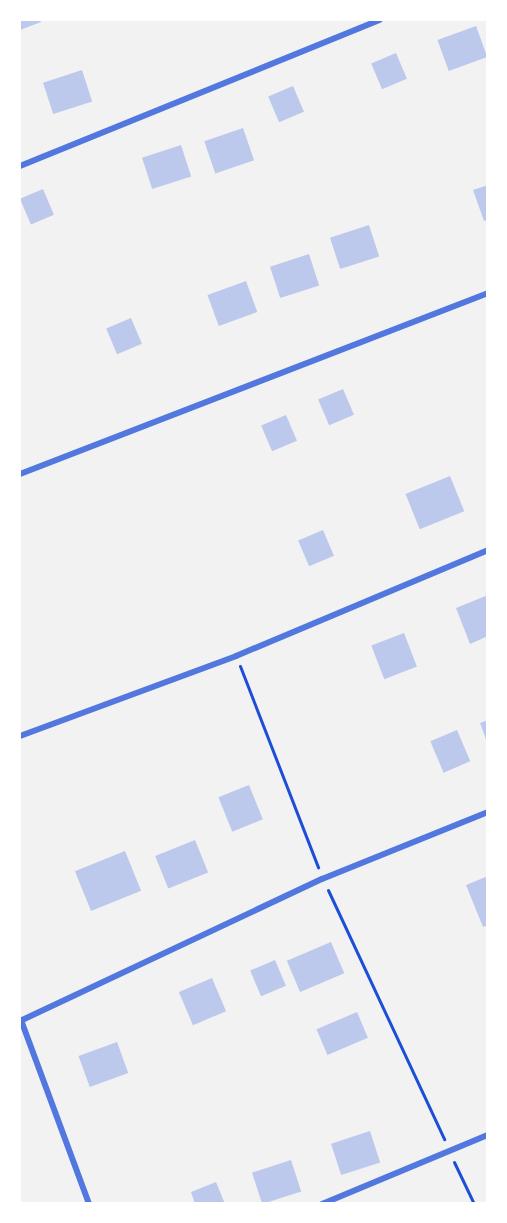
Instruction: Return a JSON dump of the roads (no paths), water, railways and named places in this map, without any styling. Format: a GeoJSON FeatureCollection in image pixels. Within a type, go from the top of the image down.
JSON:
{"type":"FeatureCollection","features":[{"type":"Feature","properties":{"kind":"street"},"geometry":{"type":"LineString","coordinates":[[20,166],[379,20]]}},
{"type":"Feature","properties":{"kind":"street"},"geometry":{"type":"LineString","coordinates":[[20,474],[488,293]]}},
{"type":"Feature","properties":{"kind":"street"},"geometry":{"type":"LineString","coordinates":[[20,736],[236,656],[488,550]]}},
{"type":"Feature","properties":{"kind":"street"},"geometry":{"type":"LineString","coordinates":[[89,1203],[20,1020],[322,879],[488,812]]}},
{"type":"Feature","properties":{"kind":"street"},"geometry":{"type":"LineString","coordinates":[[322,1203],[488,1135]]}}]}
